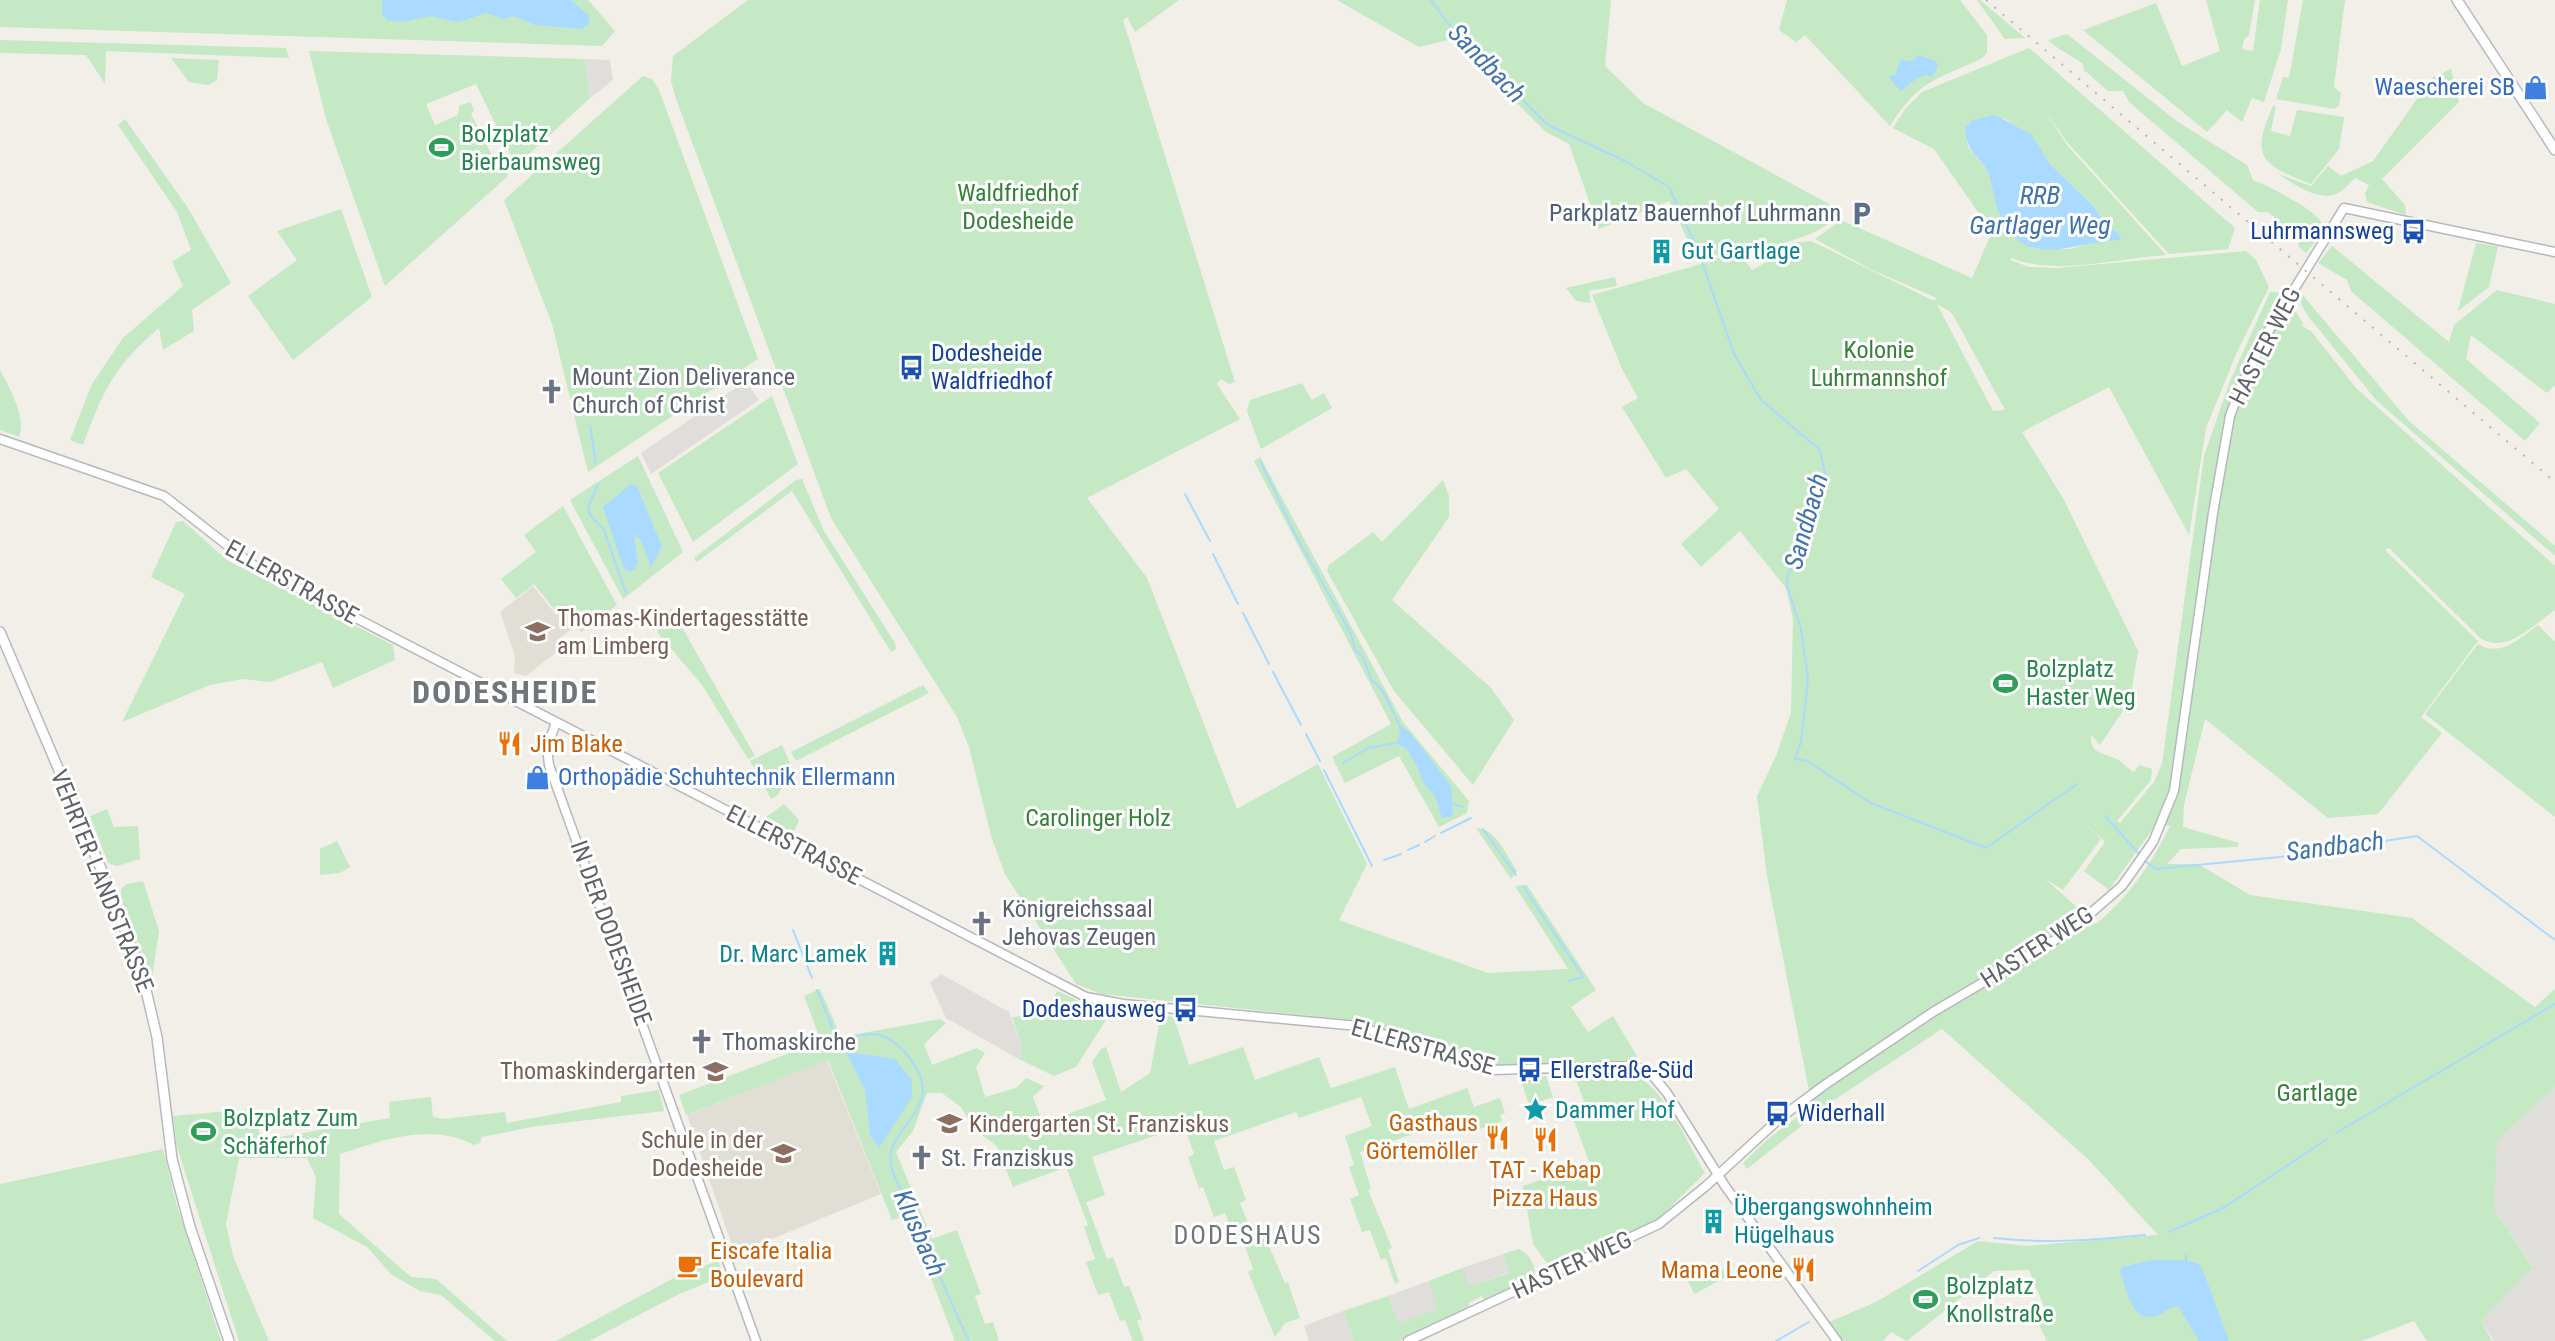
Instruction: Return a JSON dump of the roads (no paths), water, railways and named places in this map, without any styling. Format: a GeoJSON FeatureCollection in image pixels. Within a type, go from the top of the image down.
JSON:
{"type":"FeatureCollection","features":[{"type":"Feature","properties":{"kind":"main road"},"geometry":{"type":"LineString","coordinates":[[2457,0],[2555,150]]}},
{"type":"Feature","properties":{"kind":"main road","name":"VEHRTER LANDSTRASSE"},"geometry":{"type":"LineString","coordinates":[[0,632],[102,871],[142,973],[157,1037],[172,1159],[190,1227],[229,1341]]}},
{"type":"Feature","properties":{"kind":"street","name":"HASTER WEG"},"geometry":{"type":"LineString","coordinates":[[1408,1341],[1659,1224],[1717,1176],[1780,1118],[1880,1046],[2085,921],[2122,886],[2144,855],[2164,819],[2181,762],[2213,513],[2230,416],[2241,386],[2268,332],[2344,208],[2555,252]]}},
{"type":"Feature","properties":{"kind":"street","name":"ELLERSTRASSE"},"geometry":{"type":"LineString","coordinates":[[0,439],[164,496],[250,563],[1086,997],[1134,1005],[1358,1026],[1492,1070],[1630,1066],[1643,1069],[1667,1093],[1717,1176]]}},
{"type":"Feature","properties":{"kind":"street","name":"IN DER DODESHEIDE"},"geometry":{"type":"LineString","coordinates":[[556,723],[547,747],[549,765],[756,1341]]}},
{"type":"Feature","properties":{"kind":"street"},"geometry":{"type":"LineString","coordinates":[[1717,1176],[1837,1341]]}},
{"type":"Feature","properties":{"kind":"water"},"geometry":{"type":"Polygon","coordinates":[[[382,0],[571,0],[589,16],[589,24],[582,29],[535,25],[513,16],[503,19],[486,13],[458,22],[430,16],[402,22],[388,20],[382,14],[382,0]]]}},
{"type":"Feature","properties":{"kind":"water"},"geometry":{"type":"Polygon","coordinates":[[[1918,55],[1936,61],[1938,67],[1932,77],[1927,75],[1917,78],[1901,91],[1888,77],[1896,74],[1900,60],[1913,61],[1918,55]]]}},
{"type":"Feature","properties":{"kind":"water","name":"RRB Gartlager Weg"},"geometry":{"type":"Polygon","coordinates":[[[1995,115],[2031,134],[2050,164],[2095,208],[2106,226],[2119,233],[2121,240],[2039,249],[2024,244],[2012,234],[1999,212],[1989,175],[1971,150],[1966,137],[1965,128],[1973,120],[1995,115]]]}},
{"type":"Feature","properties":{"kind":"water"},"geometry":{"type":"Polygon","coordinates":[[[631,484],[637,486],[662,547],[651,567],[640,538],[634,536],[638,562],[635,569],[630,571],[624,569],[603,507],[631,484]]]}},
{"type":"Feature","properties":{"kind":"water"},"geometry":{"type":"Polygon","coordinates":[[[1399,724],[1411,734],[1451,786],[1453,816],[1442,818],[1435,796],[1424,784],[1406,748],[1396,743],[1400,737],[1399,724]]]}},
{"type":"Feature","properties":{"kind":"water"},"geometry":{"type":"Polygon","coordinates":[[[846,1052],[895,1059],[912,1080],[912,1097],[879,1148],[870,1135],[865,1090],[846,1052]]]}},
{"type":"Feature","properties":{"kind":"water"},"geometry":{"type":"Polygon","coordinates":[[[2152,1260],[2185,1260],[2197,1263],[2202,1268],[2229,1341],[2199,1341],[2179,1307],[2172,1307],[2150,1317],[2136,1311],[2132,1305],[2120,1272],[2122,1267],[2152,1260]]]}},
{"type":"Feature","properties":{"kind":"waterway","name":"Sandbach"},"geometry":{"type":"LineString","coordinates":[[1431,0],[1456,34],[1548,125],[1625,161],[1669,187],[1699,253],[1734,354],[1761,400],[1820,450],[1825,474],[1802,537],[1801,554],[1788,574],[1787,586],[1801,629],[1808,679],[1801,742],[1795,759],[1807,761],[1871,803],[1986,848],[2077,784]]}},
{"type":"Feature","properties":{"kind":"waterway","name":"Klusbach"},"geometry":{"type":"LineString","coordinates":[[590,426],[596,463]]}},
{"type":"Feature","properties":{"kind":"waterway"},"geometry":{"type":"LineString","coordinates":[[1261,462],[1294,532],[1350,632],[1356,651],[1363,657],[1371,679],[1383,691],[1399,724]]}},
{"type":"Feature","properties":{"kind":"waterway","name":"Klusbach"},"geometry":{"type":"LineString","coordinates":[[598,485],[588,507],[590,515],[604,530],[626,593]]}},
{"type":"Feature","properties":{"kind":"waterway"},"geometry":{"type":"LineString","coordinates":[[1185,494],[1210,541]]}},
{"type":"Feature","properties":{"kind":"waterway"},"geometry":{"type":"LineString","coordinates":[[1213,554],[1238,604]]}},
{"type":"Feature","properties":{"kind":"waterway"},"geometry":{"type":"LineString","coordinates":[[1243,613],[1269,664]]}},
{"type":"Feature","properties":{"kind":"waterway"},"geometry":{"type":"LineString","coordinates":[[1273,672],[1301,725]]}},
{"type":"Feature","properties":{"kind":"waterway"},"geometry":{"type":"LineString","coordinates":[[1306,734],[1320,761]]}},
{"type":"Feature","properties":{"kind":"waterway"},"geometry":{"type":"LineString","coordinates":[[1343,763],[1368,748],[1396,743]]}},
{"type":"Feature","properties":{"kind":"waterway"},"geometry":{"type":"LineString","coordinates":[[1324,770],[1372,866]]}},
{"type":"Feature","properties":{"kind":"waterway"},"geometry":{"type":"LineString","coordinates":[[1452,804],[1463,807]]}},
{"type":"Feature","properties":{"kind":"waterway","name":"Sandbach"},"geometry":{"type":"LineString","coordinates":[[2105,816],[2139,854]]}},
{"type":"Feature","properties":{"kind":"waterway"},"geometry":{"type":"LineString","coordinates":[[1441,833],[1471,818]]}},
{"type":"Feature","properties":{"kind":"waterway"},"geometry":{"type":"LineString","coordinates":[[1483,829],[1516,875]]}},
{"type":"Feature","properties":{"kind":"waterway"},"geometry":{"type":"LineString","coordinates":[[1425,842],[1435,836]]}},
{"type":"Feature","properties":{"kind":"waterway","name":"Sandbach"},"geometry":{"type":"LineString","coordinates":[[2145,861],[2155,869],[2280,857],[2417,836],[2555,940]]}},
{"type":"Feature","properties":{"kind":"waterway"},"geometry":{"type":"LineString","coordinates":[[1408,850],[1419,845]]}},
{"type":"Feature","properties":{"kind":"waterway"},"geometry":{"type":"LineString","coordinates":[[1384,860],[1401,854]]}},
{"type":"Feature","properties":{"kind":"waterway"},"geometry":{"type":"LineString","coordinates":[[1523,886],[1583,977],[1569,981]]}},
{"type":"Feature","properties":{"kind":"waterway","name":"Klusbach"},"geometry":{"type":"LineString","coordinates":[[793,930],[812,978]]}},
{"type":"Feature","properties":{"kind":"waterway","name":"Klusbach"},"geometry":{"type":"LineString","coordinates":[[817,990],[837,1039],[868,1034],[884,1036],[899,1046],[920,1074],[923,1090],[920,1103],[896,1139],[891,1151],[891,1165],[969,1341]]}},
{"type":"Feature","properties":{"kind":"waterway"},"geometry":{"type":"LineString","coordinates":[[2336,1133],[2555,1004]]}},
{"type":"Feature","properties":{"kind":"waterway"},"geometry":{"type":"LineString","coordinates":[[2169,1232],[2223,1208],[2327,1139]]}},
{"type":"Feature","properties":{"kind":"waterway"},"geometry":{"type":"LineString","coordinates":[[1994,1238],[2051,1241],[2145,1235]]}},
{"type":"Feature","properties":{"kind":"waterway"},"geometry":{"type":"LineString","coordinates":[[1918,1271],[1958,1245],[1979,1238]]}},
{"type":"Feature","properties":{"kind":"waterway"},"geometry":{"type":"LineString","coordinates":[[2186,1255],[2186,1262]]}},
{"type":"Feature","properties":{"kind":"waterway"},"geometry":{"type":"LineString","coordinates":[[1776,1341],[1809,1322]]}},
{"type":"Feature","properties":{"kind":"railway"},"geometry":{"type":"LineString","coordinates":[[1986,0],[2555,482]]}},
{"type":"Feature","properties":{"kind":"place","name":"Waescherei SB"},"geometry":{"type":"Point","coordinates":[2535,87]}},
{"type":"Feature","properties":{"kind":"place","name":"Bolzplatz Bierbaumsweg"},"geometry":{"type":"Point","coordinates":[441,148]}},
{"type":"Feature","properties":{"kind":"place","name":"Parkplatz Bauernhof Luhrmann"},"geometry":{"type":"Point","coordinates":[1861,213]}},
{"type":"Feature","properties":{"kind":"place","name":"Luhrmannsweg"},"geometry":{"type":"Point","coordinates":[2414,231]}},
{"type":"Feature","properties":{"kind":"place","name":"Gut Gartlage"},"geometry":{"type":"Point","coordinates":[1661,251]}},
{"type":"Feature","properties":{"kind":"place","name":"Dodesheide Waldfriedhof"},"geometry":{"type":"Point","coordinates":[911,367]}},
{"type":"Feature","properties":{"kind":"place","name":"Mount Zion Deliverance Church of Christ"},"geometry":{"type":"Point","coordinates":[552,391]}},
{"type":"Feature","properties":{"kind":"place","name":"Thomas-Kindertagesstätte am Limberg"},"geometry":{"type":"Point","coordinates":[537,632]}},
{"type":"Feature","properties":{"kind":"place","name":"Bolzplatz Haster Weg"},"geometry":{"type":"Point","coordinates":[2006,683]}},
{"type":"Feature","properties":{"kind":"place","name":"Jim Blake"},"geometry":{"type":"Point","coordinates":[510,744]}},
{"type":"Feature","properties":{"kind":"place","name":"Orthopädie Schuhtechnik Ellermann"},"geometry":{"type":"Point","coordinates":[538,777]}},
{"type":"Feature","properties":{"kind":"place","name":"Königreichssaal Jehovas Zeugen"},"geometry":{"type":"Point","coordinates":[982,923]}},
{"type":"Feature","properties":{"kind":"place","name":"Dr. Marc Lamek"},"geometry":{"type":"Point","coordinates":[887,954]}},
{"type":"Feature","properties":{"kind":"place","name":"Dodeshausweg"},"geometry":{"type":"Point","coordinates":[1186,1009]}},
{"type":"Feature","properties":{"kind":"place","name":"Thomaskirche"},"geometry":{"type":"Point","coordinates":[702,1042]}},
{"type":"Feature","properties":{"kind":"place","name":"Ellerstraße-Süd"},"geometry":{"type":"Point","coordinates":[1530,1070]}},
{"type":"Feature","properties":{"kind":"place","name":"Thomaskindergarten"},"geometry":{"type":"Point","coordinates":[716,1071]}},
{"type":"Feature","properties":{"kind":"place","name":"Dammer Hof"},"geometry":{"type":"Point","coordinates":[1535,1110]}},
{"type":"Feature","properties":{"kind":"place","name":"Widerhall"},"geometry":{"type":"Point","coordinates":[1777,1113]}},
{"type":"Feature","properties":{"kind":"place","name":"Kindergarten St. Franziskus"},"geometry":{"type":"Point","coordinates":[949,1124]}},
{"type":"Feature","properties":{"kind":"place","name":"Bolzplatz Zum Schäferhof"},"geometry":{"type":"Point","coordinates":[203,1132]}},
{"type":"Feature","properties":{"kind":"place","name":"Gasthaus Görtemöller"},"geometry":{"type":"Point","coordinates":[1498,1137]}},
{"type":"Feature","properties":{"kind":"place","name":"TAT - Kebap Pizza Haus"},"geometry":{"type":"Point","coordinates":[1545,1139]}},
{"type":"Feature","properties":{"kind":"place","name":"Schule in der Dodesheide"},"geometry":{"type":"Point","coordinates":[783,1154]}},
{"type":"Feature","properties":{"kind":"place","name":"St. Franziskus"},"geometry":{"type":"Point","coordinates":[921,1158]}},
{"type":"Feature","properties":{"kind":"place","name":"Übergangswohnheim Hügelhaus"},"geometry":{"type":"Point","coordinates":[1714,1221]}},
{"type":"Feature","properties":{"kind":"place","name":"Eiscafe Italia Boulevard"},"geometry":{"type":"Point","coordinates":[690,1265]}},
{"type":"Feature","properties":{"kind":"place","name":"Mama Leone"},"geometry":{"type":"Point","coordinates":[1803,1270]}},
{"type":"Feature","properties":{"kind":"place","name":"Bolzplatz Knollstraße"},"geometry":{"type":"Point","coordinates":[1926,1300]}},
{"type":"Feature","properties":{"kind":"district","name":"DODESHEIDE"},"geometry":{"type":"Point","coordinates":[505,692]}},
{"type":"Feature","properties":{"kind":"district","name":"DODESHAUS"},"geometry":{"type":"Point","coordinates":[1248,1235]}},
{"type":"Feature","properties":{"kind":"park label","name":"Waldfriedhof Dodesheide"},"geometry":{"type":"Point","coordinates":[1018,207]}},
{"type":"Feature","properties":{"kind":"park label","name":"Kolonie Luhrmannshof"},"geometry":{"type":"Point","coordinates":[1879,364]}},
{"type":"Feature","properties":{"kind":"park label","name":"Carolinger Holz"},"geometry":{"type":"Point","coordinates":[1098,818]}},
{"type":"Feature","properties":{"kind":"park label","name":"Gartlage"},"geometry":{"type":"Point","coordinates":[2317,1093]}}]}
